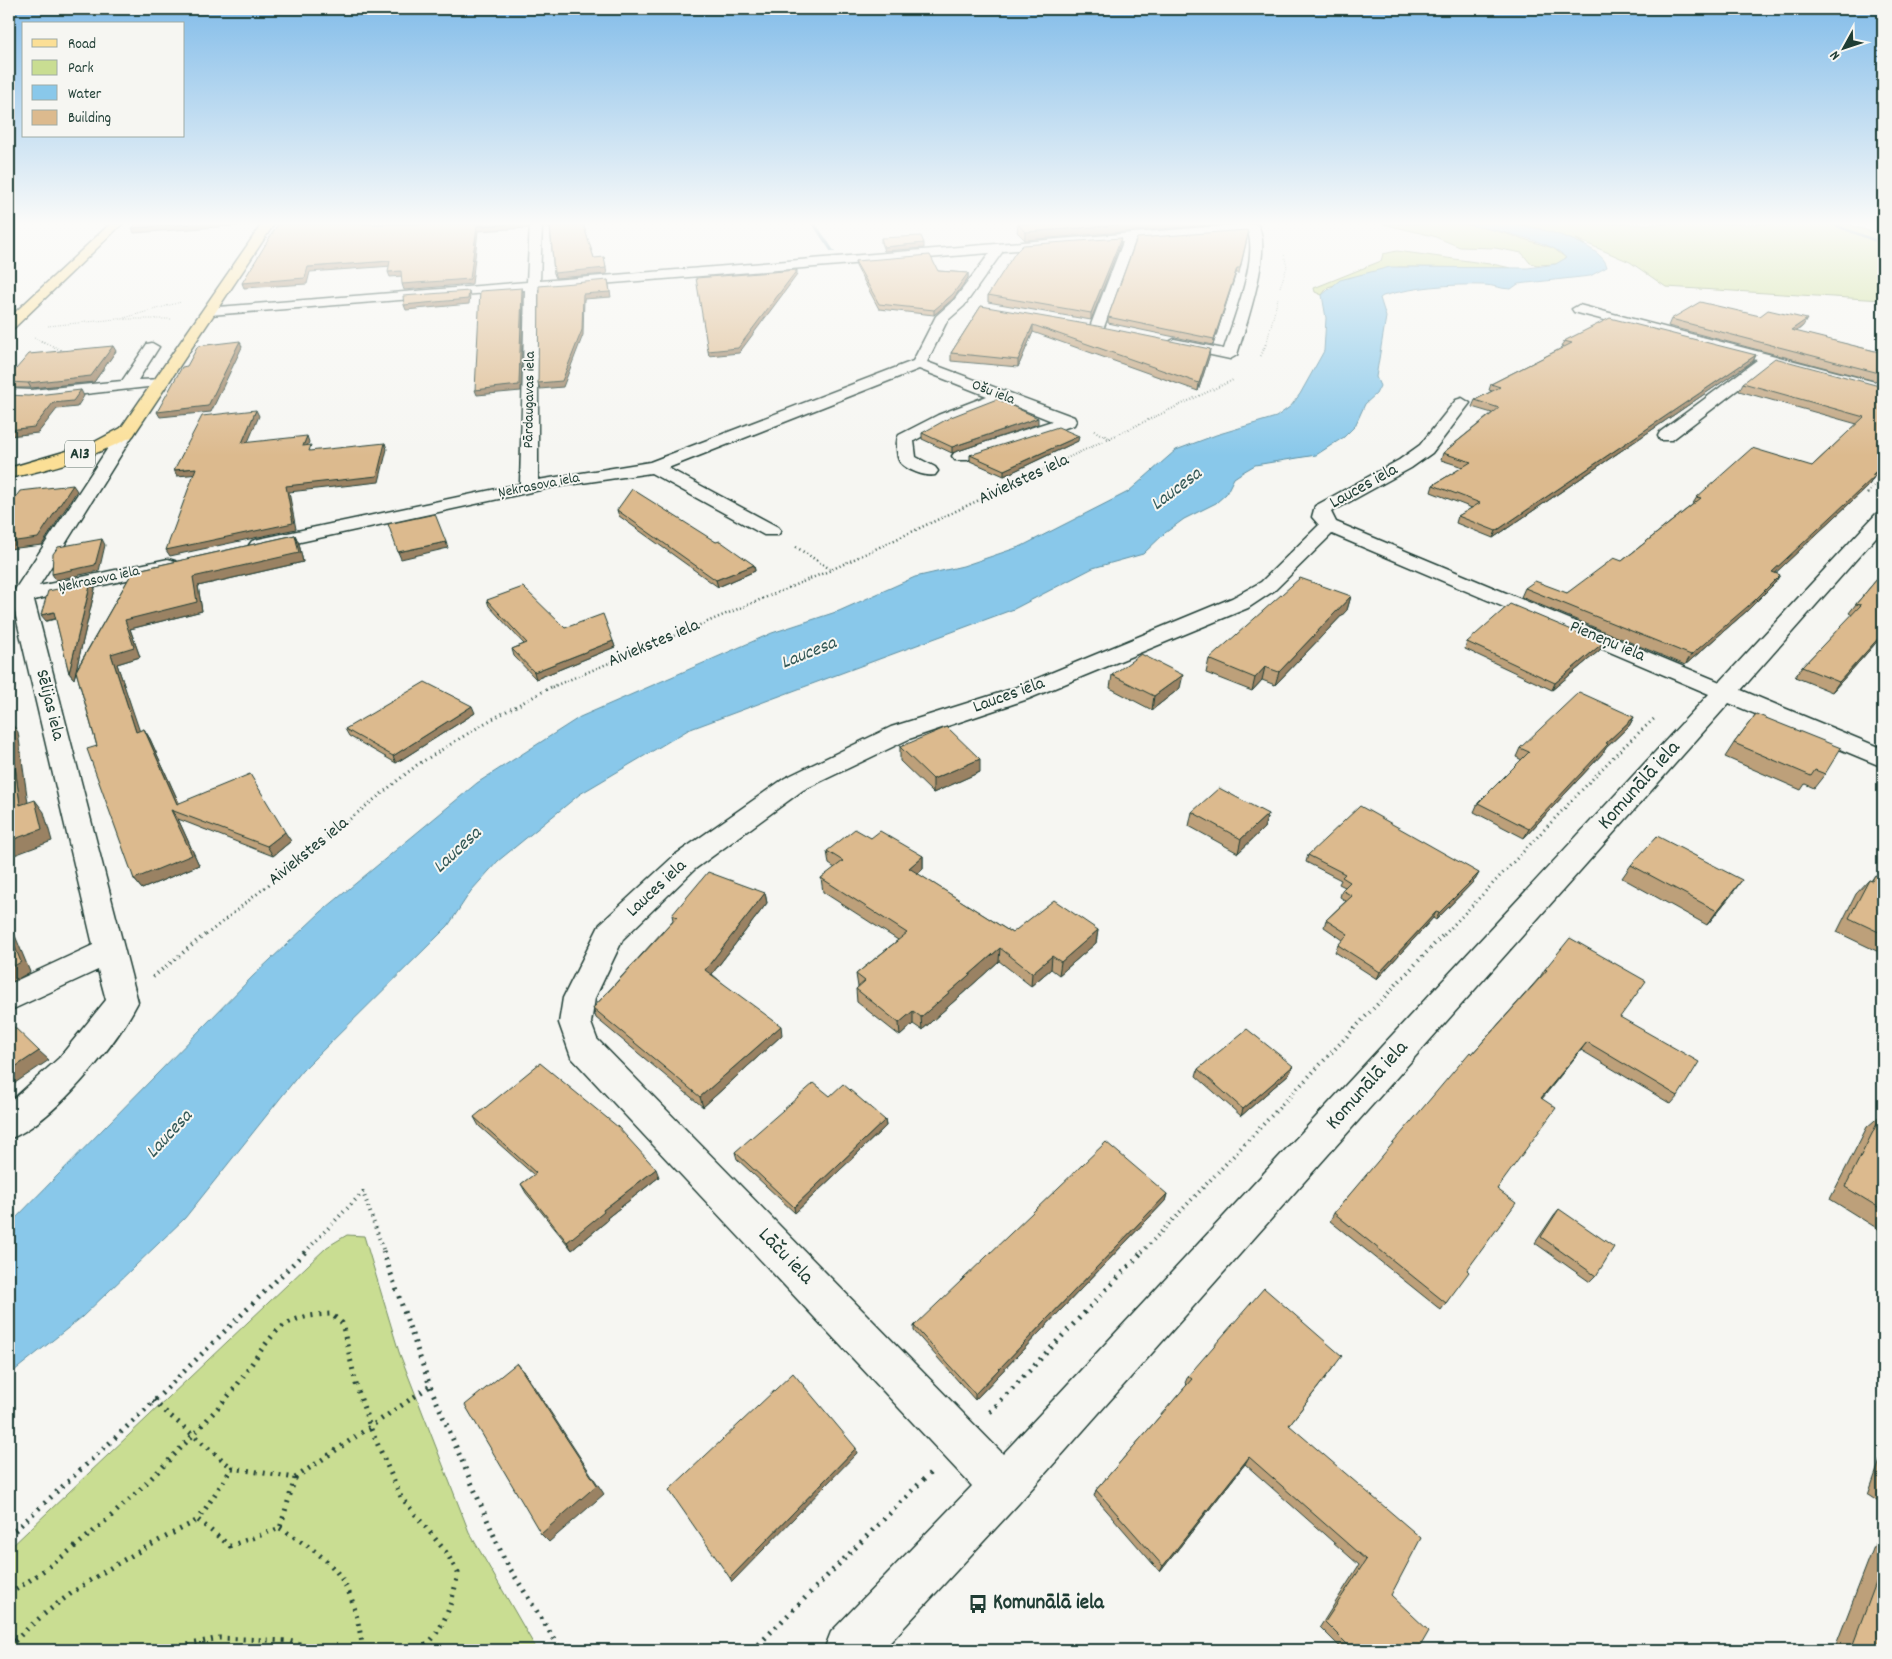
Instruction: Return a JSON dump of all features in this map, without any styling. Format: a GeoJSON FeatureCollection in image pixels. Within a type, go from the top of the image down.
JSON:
{"type":"FeatureCollection","features":[{"type":"Feature","properties":{"kind":"main road"},"geometry":{"type":"LineString","coordinates":[[9,325],[35,301]]}},
{"type":"Feature","properties":{"kind":"main road","name":"A13"},"geometry":{"type":"LineString","coordinates":[[9,472],[97,448],[126,432],[216,301]]}},
{"type":"Feature","properties":{"kind":"main road"},"geometry":{"type":"LineString","coordinates":[[9,315],[26,310]]}},
{"type":"Feature","properties":{"kind":"main road"},"geometry":{"type":"LineString","coordinates":[[9,468],[30,467]]}},
{"type":"Feature","properties":{"kind":"street"},"geometry":{"type":"LineString","coordinates":[[210,311],[325,301]]}},
{"type":"Feature","properties":{"kind":"street","name":"Pārdaugavas iela"},"geometry":{"type":"LineString","coordinates":[[529,487],[533,301]]}},
{"type":"Feature","properties":{"kind":"street"},"geometry":{"type":"LineString","coordinates":[[1103,301],[1092,326],[1116,331]]}},
{"type":"Feature","properties":{"kind":"street"},"geometry":{"type":"LineString","coordinates":[[1163,341],[1230,355],[1246,301]]}},
{"type":"Feature","properties":{"kind":"street"},"geometry":{"type":"LineString","coordinates":[[919,364],[940,319],[959,303],[979,306]]}},
{"type":"Feature","properties":{"kind":"street"},"geometry":{"type":"LineString","coordinates":[[1579,308],[1767,360],[1883,389]]}},
{"type":"Feature","properties":{"kind":"street"},"geometry":{"type":"LineString","coordinates":[[128,385],[150,350],[184,349]]}},
{"type":"Feature","properties":{"kind":"street"},"geometry":{"type":"LineString","coordinates":[[1666,436],[1767,360]]}},
{"type":"Feature","properties":{"kind":"street","name":"Ņekrasova iela"},"geometry":{"type":"LineString","coordinates":[[236,550],[529,487],[654,467],[919,364]]}},
{"type":"Feature","properties":{"kind":"street","name":"Ošu iela"},"geometry":{"type":"LineString","coordinates":[[919,364],[1068,421],[961,456]]}},
{"type":"Feature","properties":{"kind":"street"},"geometry":{"type":"LineString","coordinates":[[9,394],[31,395],[161,382]]}},
{"type":"Feature","properties":{"kind":"street"},"geometry":{"type":"LineString","coordinates":[[928,470],[907,460],[905,439],[944,418],[1001,396]]}},
{"type":"Feature","properties":{"kind":"street","name":"Lauces iela"},"geometry":{"type":"LineString","coordinates":[[575,1022],[579,998],[611,932],[685,862],[794,784],[900,733],[1020,694],[1240,603],[1268,586],[1329,526],[1322,517],[1322,510],[1406,464],[1426,449],[1462,403]]}},
{"type":"Feature","properties":{"kind":"street"},"geometry":{"type":"LineString","coordinates":[[16,598],[126,432]]}},
{"type":"Feature","properties":{"kind":"street"},"geometry":{"type":"LineString","coordinates":[[654,467],[771,531]]}},
{"type":"Feature","properties":{"kind":"street","name":"Komunālā iela"},"geometry":{"type":"LineString","coordinates":[[849,1650],[1003,1487],[1710,686],[1874,507]]}},
{"type":"Feature","properties":{"kind":"street","name":"Pieneņu iela"},"geometry":{"type":"LineString","coordinates":[[1329,526],[1883,759]]}},
{"type":"Feature","properties":{"kind":"street","name":"Ņekrasova iela"},"geometry":{"type":"LineString","coordinates":[[16,598],[188,561]]}},
{"type":"Feature","properties":{"kind":"street","name":"Sēlijas iela"},"geometry":{"type":"LineString","coordinates":[[16,598],[122,1002]]}},
{"type":"Feature","properties":{"kind":"street"},"geometry":{"type":"LineString","coordinates":[[9,998],[110,952]]}},
{"type":"Feature","properties":{"kind":"street"},"geometry":{"type":"LineString","coordinates":[[9,1123],[60,1081],[98,1040],[122,1002]]}},
{"type":"Feature","properties":{"kind":"street","name":"Lāču iela"},"geometry":{"type":"LineString","coordinates":[[575,1022],[583,1047],[962,1441],[1003,1487]]}},
{"type":"Feature","properties":{"kind":"path"},"geometry":{"type":"LineString","coordinates":[[118,319],[182,301]]}},
{"type":"Feature","properties":{"kind":"path"},"geometry":{"type":"LineString","coordinates":[[41,327],[118,319],[156,320]]}},
{"type":"Feature","properties":{"kind":"path"},"geometry":{"type":"LineString","coordinates":[[38,340],[70,354]]}},
{"type":"Feature","properties":{"kind":"path","name":"Aiviekstes iela"},"geometry":{"type":"LineString","coordinates":[[122,1002],[417,765],[485,722],[539,692],[831,570],[1112,439],[1246,374],[1230,355]]}},
{"type":"Feature","properties":{"kind":"path"},"geometry":{"type":"LineString","coordinates":[[1874,507],[1883,477]]}},
{"type":"Feature","properties":{"kind":"path"},"geometry":{"type":"LineString","coordinates":[[771,531],[831,570]]}},
{"type":"Feature","properties":{"kind":"path"},"geometry":{"type":"LineString","coordinates":[[753,1650],[962,1441],[1619,751],[1710,686]]}},
{"type":"Feature","properties":{"kind":"path"},"geometry":{"type":"LineString","coordinates":[[9,1536],[153,1401],[302,1257],[363,1192],[430,1386],[504,1559],[561,1650]]}},
{"type":"Feature","properties":{"kind":"path"},"geometry":{"type":"LineString","coordinates":[[9,1594],[39,1574],[123,1508],[194,1435],[235,1388],[276,1332],[303,1316],[331,1314],[342,1323],[356,1384],[370,1427],[401,1497],[446,1552],[458,1573],[448,1616],[427,1646],[421,1650]]}},
{"type":"Feature","properties":{"kind":"path"},"geometry":{"type":"LineString","coordinates":[[280,1528],[296,1478],[430,1386]]}},
{"type":"Feature","properties":{"kind":"path"},"geometry":{"type":"LineString","coordinates":[[153,1401],[232,1468],[296,1478]]}},
{"type":"Feature","properties":{"kind":"path"},"geometry":{"type":"LineString","coordinates":[[9,1647],[20,1634],[69,1594],[128,1557],[198,1520],[232,1468]]}},
{"type":"Feature","properties":{"kind":"path"},"geometry":{"type":"LineString","coordinates":[[198,1520],[230,1546],[280,1528]]}},
{"type":"Feature","properties":{"kind":"path"},"geometry":{"type":"LineString","coordinates":[[280,1528],[305,1544],[338,1572],[358,1613],[363,1650]]}},
{"type":"Feature","properties":{"kind":"path"},"geometry":{"type":"LineString","coordinates":[[164,1650],[220,1638],[289,1641],[322,1650]]}},
{"type":"Feature","properties":{"kind":"green space"},"geometry":{"type":"Polygon","coordinates":[[[347,1235],[364,1236],[399,1352],[469,1532],[537,1650],[9,1650],[9,1549],[327,1247],[347,1235]]]}},
{"type":"Feature","properties":{"kind":"water","name":"Laucesa"},"geometry":{"type":"Polygon","coordinates":[[[1323,301],[1381,301],[1386,317],[1376,377],[1380,386],[1376,394],[1365,404],[1355,426],[1344,437],[1316,455],[1255,465],[1234,478],[1226,494],[1216,503],[1184,519],[1165,533],[1143,554],[1093,568],[1014,609],[688,730],[580,794],[498,861],[471,891],[448,926],[302,1071],[185,1218],[82,1317],[9,1375],[9,1225],[253,976],[321,912],[477,783],[580,717],[772,633],[839,611],[915,577],[963,566],[1022,546],[1128,492],[1176,450],[1216,435],[1276,417],[1291,406],[1300,394],[1324,351],[1326,318],[1323,301]]]}},
{"type":"Feature","properties":{"kind":"building"},"geometry":{"type":"Polygon","coordinates":[[[404,301],[442,301],[404,305],[404,301]]]}},
{"type":"Feature","properties":{"kind":"building"},"geometry":{"type":"Polygon","coordinates":[[[479,301],[522,301],[519,385],[475,390],[479,301]]]}},
{"type":"Feature","properties":{"kind":"building"},"geometry":{"type":"Polygon","coordinates":[[[539,301],[583,301],[582,330],[562,381],[538,383],[539,301]]]}},
{"type":"Feature","properties":{"kind":"building"},"geometry":{"type":"Polygon","coordinates":[[[700,301],[773,301],[738,348],[708,351],[700,301]]]}},
{"type":"Feature","properties":{"kind":"building"},"geometry":{"type":"Polygon","coordinates":[[[878,301],[944,301],[934,310],[879,304],[878,301]]]}},
{"type":"Feature","properties":{"kind":"building"},"geometry":{"type":"Polygon","coordinates":[[[1025,301],[1096,301],[1091,313],[1025,301]]]}},
{"type":"Feature","properties":{"kind":"building"},"geometry":{"type":"Polygon","coordinates":[[[1114,301],[1226,301],[1214,339],[1108,317],[1114,301]]]}},
{"type":"Feature","properties":{"kind":"building"},"geometry":{"type":"Polygon","coordinates":[[[1700,302],[1760,316],[1768,310],[1807,319],[1791,330],[1883,353],[1883,374],[1671,319],[1700,302]]]}},
{"type":"Feature","properties":{"kind":"building"},"geometry":{"type":"Polygon","coordinates":[[[981,306],[1097,326],[1210,349],[1199,383],[1033,325],[1018,360],[951,353],[981,306]]]}},
{"type":"Feature","properties":{"kind":"building"},"geometry":{"type":"Polygon","coordinates":[[[1610,318],[1756,355],[1496,531],[1458,516],[1480,503],[1433,485],[1471,462],[1443,453],[1499,408],[1475,400],[1500,387],[1491,384],[1572,343],[1564,341],[1610,318]]]}},
{"type":"Feature","properties":{"kind":"building"},"geometry":{"type":"Polygon","coordinates":[[[240,341],[208,406],[157,412],[182,367],[187,366],[198,346],[240,341]]]}},
{"type":"Feature","properties":{"kind":"building"},"geometry":{"type":"Polygon","coordinates":[[[113,346],[91,376],[28,383],[9,382],[9,377],[29,354],[113,346]]]}},
{"type":"Feature","properties":{"kind":"building"},"geometry":{"type":"Polygon","coordinates":[[[1775,358],[1883,387],[1883,465],[1872,475],[1875,476],[1772,572],[1780,575],[1754,601],[1691,655],[1525,588],[1535,581],[1567,593],[1614,558],[1622,561],[1701,498],[1697,497],[1752,448],[1812,466],[1864,417],[1743,383],[1775,358]]]}},
{"type":"Feature","properties":{"kind":"building"},"geometry":{"type":"Polygon","coordinates":[[[81,390],[73,401],[53,403],[34,427],[9,430],[9,395],[28,396],[81,390]]]}},
{"type":"Feature","properties":{"kind":"building"},"geometry":{"type":"Polygon","coordinates":[[[997,399],[1038,418],[952,447],[922,433],[951,417],[997,399]]]}},
{"type":"Feature","properties":{"kind":"building"},"geometry":{"type":"Polygon","coordinates":[[[256,410],[242,443],[307,436],[303,446],[311,445],[309,451],[385,443],[377,476],[286,486],[293,523],[166,550],[196,468],[174,470],[202,416],[256,410]]]}},
{"type":"Feature","properties":{"kind":"building"},"geometry":{"type":"Polygon","coordinates":[[[1058,427],[1079,436],[1004,470],[970,455],[1058,427]]]}},
{"type":"Feature","properties":{"kind":"building"},"geometry":{"type":"Polygon","coordinates":[[[73,485],[38,538],[9,542],[9,506],[20,491],[73,485]]]}},
{"type":"Feature","properties":{"kind":"building"},"geometry":{"type":"Polygon","coordinates":[[[632,489],[716,542],[720,541],[754,565],[716,580],[617,510],[632,489]]]}},
{"type":"Feature","properties":{"kind":"building"},"geometry":{"type":"Polygon","coordinates":[[[435,514],[446,542],[398,552],[388,524],[435,514]]]}},
{"type":"Feature","properties":{"kind":"building"},"geometry":{"type":"Polygon","coordinates":[[[295,535],[299,553],[193,577],[197,602],[125,620],[134,647],[111,654],[136,732],[144,729],[177,804],[250,774],[285,832],[267,846],[171,810],[192,855],[134,879],[87,749],[97,746],[76,671],[133,571],[295,535]]]}},
{"type":"Feature","properties":{"kind":"building"},"geometry":{"type":"Polygon","coordinates":[[[102,539],[95,565],[52,574],[53,554],[58,547],[102,539]]]}},
{"type":"Feature","properties":{"kind":"building"},"geometry":{"type":"Polygon","coordinates":[[[1883,572],[1883,633],[1839,682],[1802,667],[1861,605],[1856,604],[1883,572]]]}},
{"type":"Feature","properties":{"kind":"building"},"geometry":{"type":"Polygon","coordinates":[[[1300,578],[1351,596],[1279,672],[1265,667],[1255,678],[1209,659],[1300,578]]]}},
{"type":"Feature","properties":{"kind":"building"},"geometry":{"type":"Polygon","coordinates":[[[91,582],[69,673],[54,612],[41,615],[48,591],[91,582]]]}},
{"type":"Feature","properties":{"kind":"building"},"geometry":{"type":"Polygon","coordinates":[[[523,587],[565,628],[603,614],[613,641],[534,672],[512,649],[527,643],[487,600],[523,587]]]}},
{"type":"Feature","properties":{"kind":"building"},"geometry":{"type":"Polygon","coordinates":[[[1510,604],[1603,643],[1555,683],[1467,642],[1510,604]]]}},
{"type":"Feature","properties":{"kind":"building"},"geometry":{"type":"Polygon","coordinates":[[[1141,654],[1183,675],[1154,696],[1112,675],[1141,654]]]}},
{"type":"Feature","properties":{"kind":"building"},"geometry":{"type":"Polygon","coordinates":[[[425,682],[472,706],[393,756],[345,729],[425,682]]]}},
{"type":"Feature","properties":{"kind":"building"},"geometry":{"type":"Polygon","coordinates":[[[1579,692],[1634,717],[1606,743],[1608,744],[1529,829],[1478,803],[1529,752],[1520,748],[1579,692]]]}},
{"type":"Feature","properties":{"kind":"building"},"geometry":{"type":"Polygon","coordinates":[[[1756,714],[1841,748],[1825,774],[1815,770],[1811,776],[1734,743],[1756,714]]]}},
{"type":"Feature","properties":{"kind":"building"},"geometry":{"type":"Polygon","coordinates":[[[9,720],[20,805],[35,800],[42,829],[9,841],[9,720]]]}},
{"type":"Feature","properties":{"kind":"building"},"geometry":{"type":"Polygon","coordinates":[[[947,727],[980,759],[933,779],[900,747],[947,727]]]}},
{"type":"Feature","properties":{"kind":"building"},"geometry":{"type":"Polygon","coordinates":[[[1219,788],[1268,814],[1241,839],[1192,812],[1219,788]]]}},
{"type":"Feature","properties":{"kind":"building"},"geometry":{"type":"Polygon","coordinates":[[[1360,806],[1479,873],[1439,913],[1436,912],[1380,972],[1338,945],[1348,934],[1326,920],[1352,896],[1342,890],[1350,882],[1342,877],[1345,874],[1308,855],[1360,806]]]}},
{"type":"Feature","properties":{"kind":"building"},"geometry":{"type":"Polygon","coordinates":[[[855,829],[871,838],[880,831],[923,856],[909,868],[1012,933],[1054,900],[1098,930],[1061,962],[1052,956],[1032,973],[1000,948],[921,1017],[913,1011],[899,1023],[856,989],[865,981],[856,974],[907,933],[821,878],[843,861],[827,851],[855,829]]]}},
{"type":"Feature","properties":{"kind":"building"},"geometry":{"type":"Polygon","coordinates":[[[1657,836],[1742,880],[1717,911],[1631,865],[1657,836]]]}},
{"type":"Feature","properties":{"kind":"building"},"geometry":{"type":"Polygon","coordinates":[[[708,872],[765,893],[705,970],[781,1026],[700,1097],[593,1008],[677,917],[672,915],[708,872]]]}},
{"type":"Feature","properties":{"kind":"building"},"geometry":{"type":"Polygon","coordinates":[[[1875,875],[1883,879],[1883,934],[1849,918],[1869,880],[1872,881],[1875,875]]]}},
{"type":"Feature","properties":{"kind":"building"},"geometry":{"type":"Polygon","coordinates":[[[9,932],[21,962],[9,969],[9,932]]]}},
{"type":"Feature","properties":{"kind":"building"},"geometry":{"type":"Polygon","coordinates":[[[1570,938],[1646,981],[1620,1017],[1699,1062],[1678,1096],[1587,1042],[1541,1098],[1556,1108],[1497,1189],[1516,1203],[1467,1270],[1469,1272],[1446,1303],[1334,1213],[1470,1052],[1472,1054],[1547,970],[1545,969],[1570,938]]]}},
{"type":"Feature","properties":{"kind":"building"},"geometry":{"type":"Polygon","coordinates":[[[9,1022],[39,1051],[9,1071],[9,1022]]]}},
{"type":"Feature","properties":{"kind":"building"},"geometry":{"type":"Polygon","coordinates":[[[1247,1029],[1293,1066],[1243,1109],[1198,1069],[1247,1029]]]}},
{"type":"Feature","properties":{"kind":"building"},"geometry":{"type":"Polygon","coordinates":[[[540,1063],[618,1127],[656,1169],[603,1210],[604,1212],[567,1242],[521,1184],[536,1173],[474,1117],[540,1063]]]}},
{"type":"Feature","properties":{"kind":"building"},"geometry":{"type":"Polygon","coordinates":[[[814,1083],[830,1096],[843,1084],[885,1120],[794,1207],[735,1152],[814,1083]]]}},
{"type":"Feature","properties":{"kind":"building"},"geometry":{"type":"Polygon","coordinates":[[[1883,1115],[1883,1210],[1845,1187],[1883,1115]]]}},
{"type":"Feature","properties":{"kind":"building"},"geometry":{"type":"Polygon","coordinates":[[[1106,1142],[1167,1194],[975,1394],[914,1326],[1106,1142]]]}},
{"type":"Feature","properties":{"kind":"building"},"geometry":{"type":"Polygon","coordinates":[[[1559,1209],[1614,1247],[1596,1276],[1541,1237],[1559,1209]]]}},
{"type":"Feature","properties":{"kind":"building"},"geometry":{"type":"Polygon","coordinates":[[[1264,1288],[1342,1356],[1289,1425],[1421,1538],[1391,1595],[1429,1631],[1418,1650],[1353,1650],[1325,1622],[1366,1560],[1249,1457],[1163,1566],[1096,1490],[1192,1379],[1188,1376],[1264,1288]]]}},
{"type":"Feature","properties":{"kind":"building"},"geometry":{"type":"Polygon","coordinates":[[[517,1363],[597,1485],[541,1534],[465,1405],[517,1363]]]}},
{"type":"Feature","properties":{"kind":"building"},"geometry":{"type":"Polygon","coordinates":[[[793,1373],[856,1448],[730,1578],[669,1490],[793,1373]]]}},
{"type":"Feature","properties":{"kind":"building"},"geometry":{"type":"Polygon","coordinates":[[[1883,1564],[1883,1650],[1856,1650],[1852,1647],[1883,1564]]]}},
{"type":"Feature","properties":{"kind":"place","name":"Komunālā iela"},"geometry":{"type":"Point","coordinates":[978,1604]}}]}
